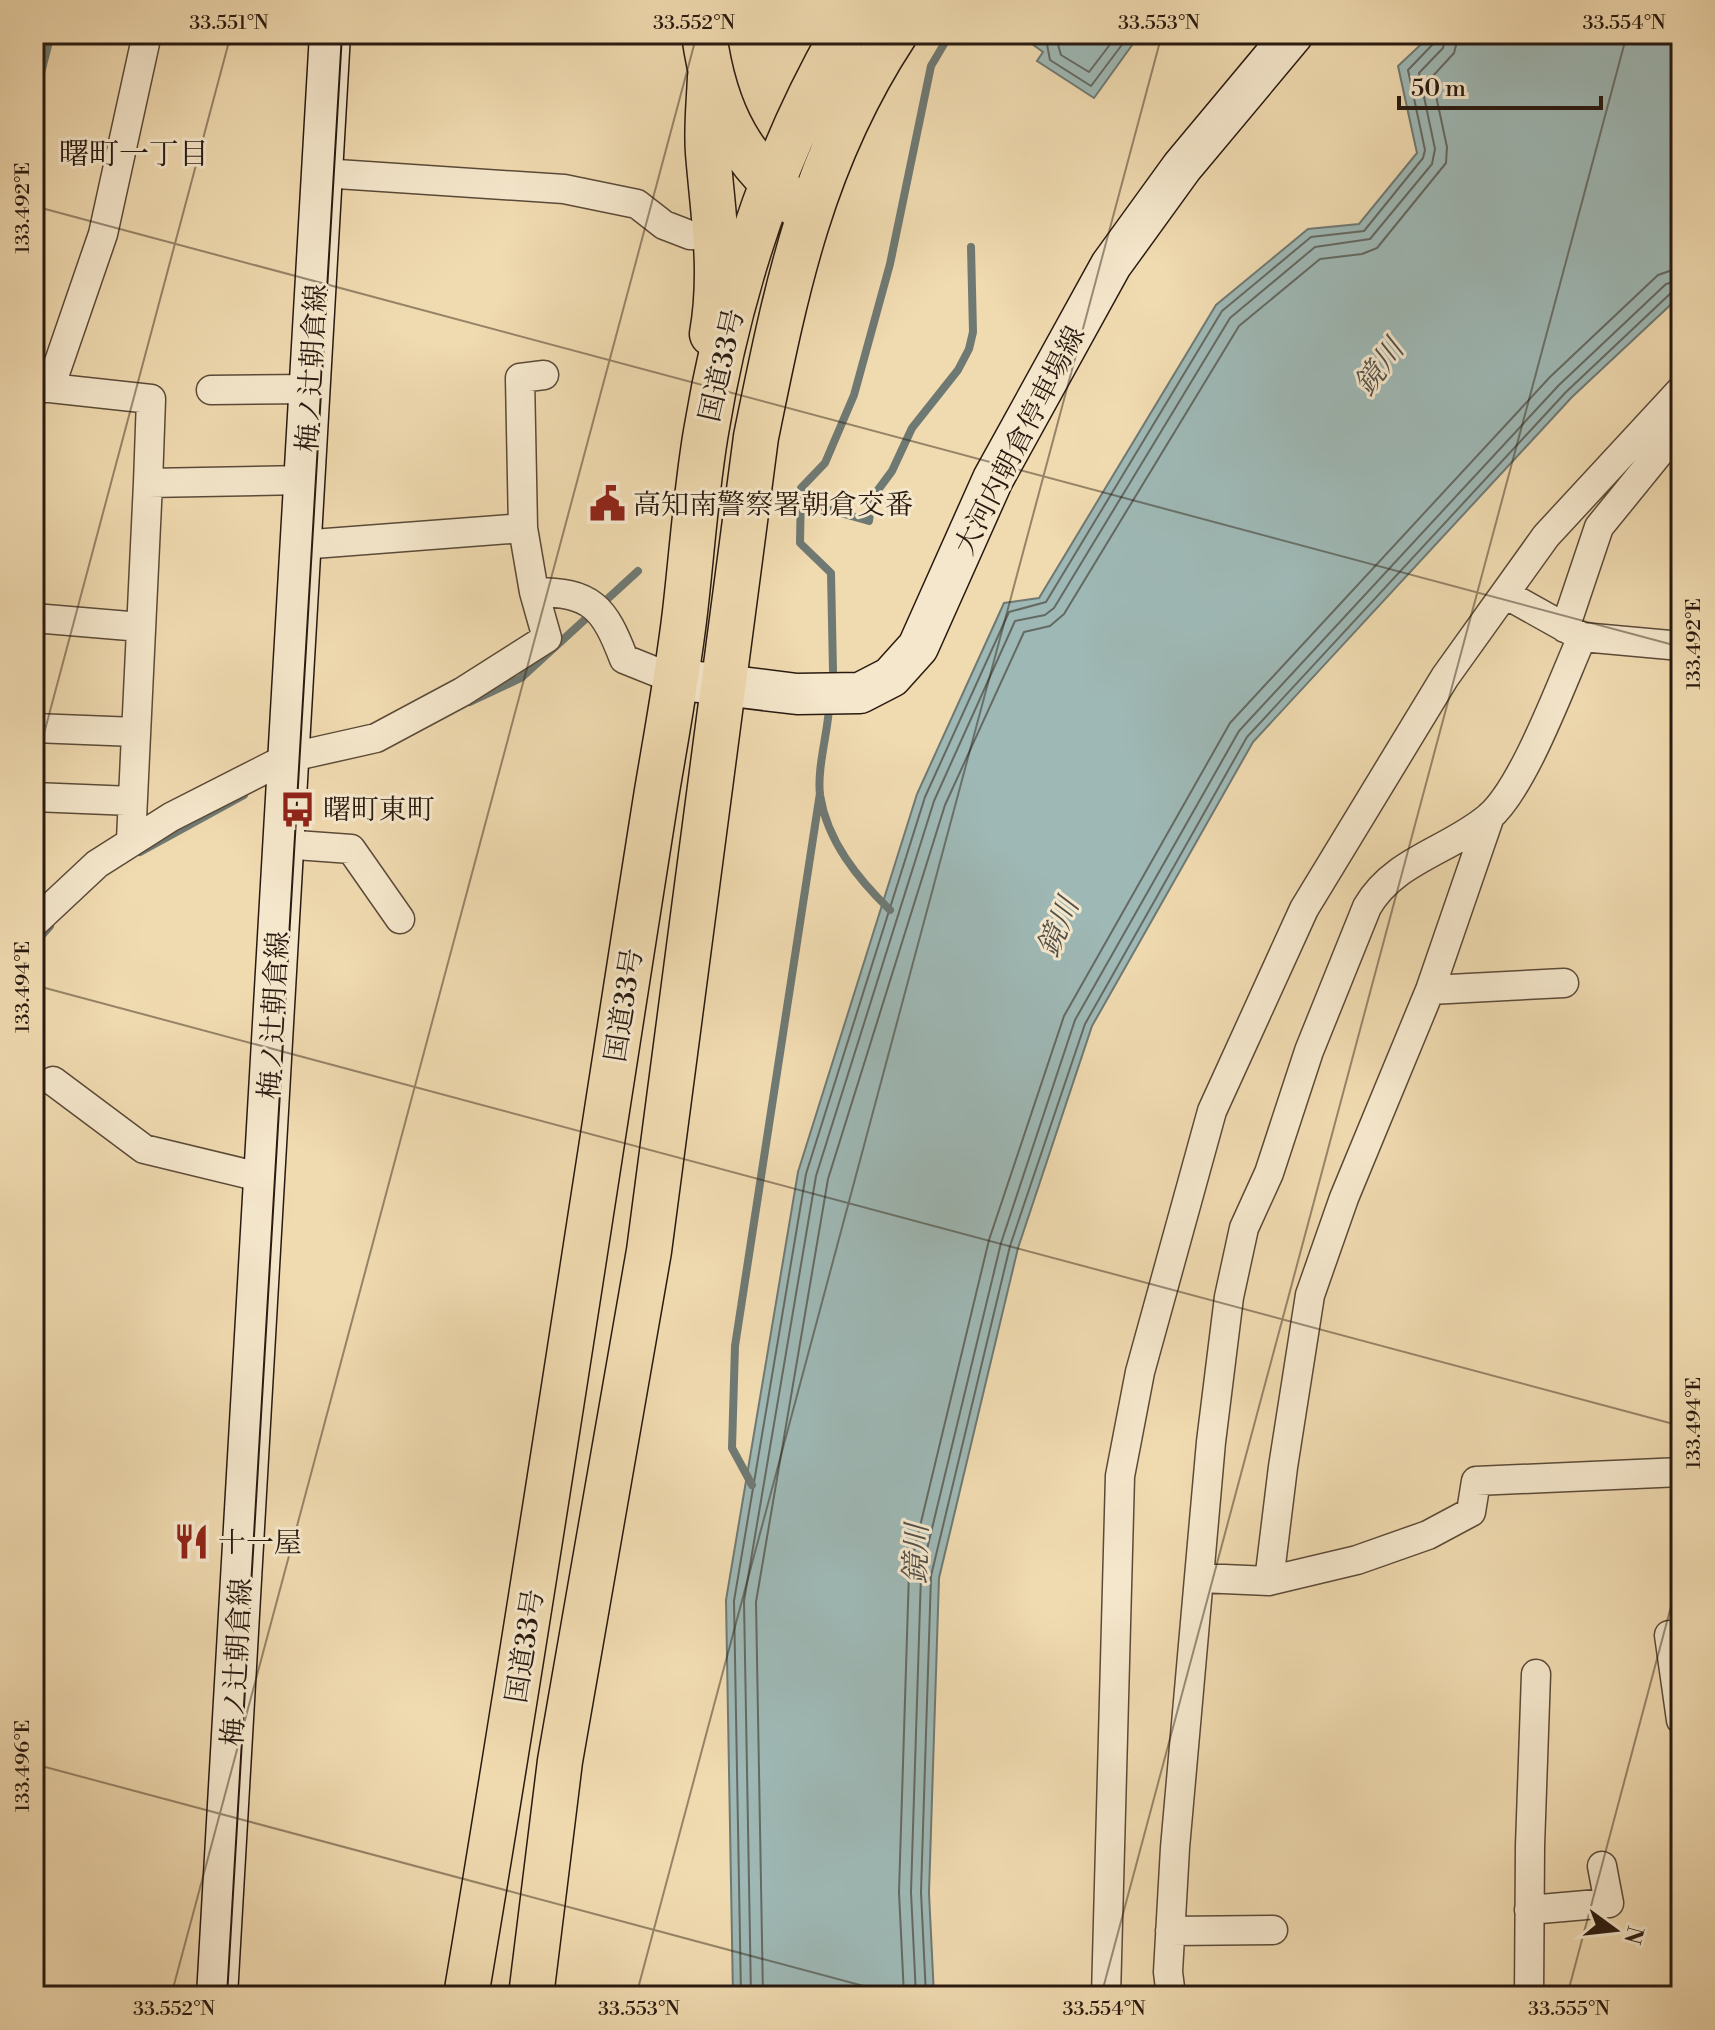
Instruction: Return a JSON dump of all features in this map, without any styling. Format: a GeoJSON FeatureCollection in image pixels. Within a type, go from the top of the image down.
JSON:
{"type":"FeatureCollection","features":[{"type":"Feature","properties":{"kind":"main road","name":"梅ノ辻朝倉線"},"geometry":{"type":"LineString","coordinates":[[217,1996],[330,34]]}},
{"type":"Feature","properties":{"kind":"main road"},"geometry":{"type":"LineString","coordinates":[[704,34],[710,77],[708,149],[718,236],[719,295],[703,382],[706,431]]}},
{"type":"Feature","properties":{"kind":"main road","name":"国道33号"},"geometry":{"type":"LineString","coordinates":[[466,1996],[507,1753],[674,679],[706,431],[738,290],[769,184],[819,76],[843,34]]}},
{"type":"Feature","properties":{"kind":"main road","name":"国道33号"},"geometry":{"type":"LineString","coordinates":[[531,1996],[560,1761],[649,1251],[756,437],[783,305],[807,213],[867,76],[895,34]]}},
{"type":"Feature","properties":{"kind":"main road","name":"大河内朝倉停車場線"},"geometry":{"type":"LineString","coordinates":[[674,679],[797,694],[860,693],[891,677],[918,647],[993,479],[1111,265],[1182,167],[1293,34]]}},
{"type":"Feature","properties":{"kind":"main road"},"geometry":{"type":"LineString","coordinates":[[710,77],[743,151],[769,184],[807,213]]}},
{"type":"Feature","properties":{"kind":"main road"},"geometry":{"type":"LineString","coordinates":[[486,1996],[507,1753]]}},
{"type":"Feature","properties":{"kind":"main road"},"geometry":{"type":"LineString","coordinates":[[509,1996],[560,1761]]}},
{"type":"Feature","properties":{"kind":"street"},"geometry":{"type":"LineString","coordinates":[[131,840],[151,399],[42,388],[103,234],[147,34]]}},
{"type":"Feature","properties":{"kind":"street"},"geometry":{"type":"LineString","coordinates":[[322,173],[564,189],[637,204],[664,225],[690,235],[718,236]]}},
{"type":"Feature","properties":{"kind":"street"},"geometry":{"type":"LineString","coordinates":[[34,923],[97,864],[131,840],[287,758],[376,738],[462,692],[547,638],[534,592],[523,528],[520,378],[544,375]]}},
{"type":"Feature","properties":{"kind":"street"},"geometry":{"type":"LineString","coordinates":[[211,390],[310,389]]}},
{"type":"Feature","properties":{"kind":"street"},"geometry":{"type":"LineString","coordinates":[[1106,1996],[1120,1476],[1140,1372],[1212,1111],[1273,971],[1312,896],[1445,677],[1546,536],[1681,390]]}},
{"type":"Feature","properties":{"kind":"street"},"geometry":{"type":"LineString","coordinates":[[1269,1581],[1310,1295],[1344,1198],[1430,990],[1490,816],[1524,766],[1574,632],[1599,527],[1681,426]]}},
{"type":"Feature","properties":{"kind":"street"},"geometry":{"type":"LineString","coordinates":[[148,483],[304,480]]}},
{"type":"Feature","properties":{"kind":"street"},"geometry":{"type":"LineString","coordinates":[[300,545],[523,528]]}},
{"type":"Feature","properties":{"kind":"street"},"geometry":{"type":"LineString","coordinates":[[534,592],[565,592],[591,601],[610,623],[624,659],[674,679]]}},
{"type":"Feature","properties":{"kind":"street"},"geometry":{"type":"LineString","coordinates":[[1505,594],[1574,632],[1681,646]]}},
{"type":"Feature","properties":{"kind":"street"},"geometry":{"type":"LineString","coordinates":[[34,618],[141,627]]}},
{"type":"Feature","properties":{"kind":"street"},"geometry":{"type":"LineString","coordinates":[[34,728],[136,732]]}},
{"type":"Feature","properties":{"kind":"street"},"geometry":{"type":"LineString","coordinates":[[34,797],[132,801]]}},
{"type":"Feature","properties":{"kind":"street"},"geometry":{"type":"LineString","coordinates":[[1171,1996],[1170,1931],[1211,1442],[1229,1297],[1244,1228],[1269,1173],[1309,1051],[1367,907],[1379,887],[1490,816]]}},
{"type":"Feature","properties":{"kind":"street"},"geometry":{"type":"LineString","coordinates":[[282,844],[351,849],[400,919]]}},
{"type":"Feature","properties":{"kind":"street"},"geometry":{"type":"LineString","coordinates":[[1430,990],[1564,983]]}},
{"type":"Feature","properties":{"kind":"street"},"geometry":{"type":"LineString","coordinates":[[53,1081],[144,1149],[264,1178]]}},
{"type":"Feature","properties":{"kind":"street"},"geometry":{"type":"LineString","coordinates":[[1201,1578],[1269,1581],[1357,1560],[1428,1535],[1471,1512],[1476,1481],[1681,1472]]}},
{"type":"Feature","properties":{"kind":"street"},"geometry":{"type":"LineString","coordinates":[[1669,1635],[1681,1720]]}},
{"type":"Feature","properties":{"kind":"street"},"geometry":{"type":"LineString","coordinates":[[1529,1996],[1536,1674]]}},
{"type":"Feature","properties":{"kind":"street"},"geometry":{"type":"LineString","coordinates":[[1529,1910],[1609,1903],[1602,1866]]}},
{"type":"Feature","properties":{"kind":"street"},"geometry":{"type":"LineString","coordinates":[[1170,1931],[1273,1930]]}},
{"type":"Feature","properties":{"kind":"water"},"geometry":{"type":"Polygon","coordinates":[[[1038,34],[1140,34],[1094,98],[1037,61],[1043,52],[1032,44],[1038,34]]]}},
{"type":"Feature","properties":{"kind":"water","name":"鏡川"},"geometry":{"type":"Polygon","coordinates":[[[1432,34],[1681,34],[1681,295],[1572,397],[1253,742],[1092,1026],[1018,1248],[939,1578],[929,1893],[934,1996],[733,1996],[726,1600],[798,1172],[917,794],[1004,603],[1039,598],[1216,305],[1308,229],[1359,224],[1417,153],[1398,66],[1432,34]]]}},
{"type":"Feature","properties":{"kind":"waterway"},"geometry":{"type":"LineString","coordinates":[[34,100],[51,34]]}},
{"type":"Feature","properties":{"kind":"waterway"},"geometry":{"type":"LineString","coordinates":[[833,671],[831,573],[800,543],[801,488],[825,463],[854,395],[890,264],[931,66],[950,34]]}},
{"type":"Feature","properties":{"kind":"waterway"},"geometry":{"type":"LineString","coordinates":[[802,502],[869,521],[872,498],[892,471],[912,428],[958,370],[969,349],[973,332],[971,247]]}},
{"type":"Feature","properties":{"kind":"waterway"},"geometry":{"type":"LineString","coordinates":[[470,702],[521,678],[638,571]]}},
{"type":"Feature","properties":{"kind":"waterway"},"geometry":{"type":"LineString","coordinates":[[829,709],[820,774],[824,812],[846,858],[890,910]]}},
{"type":"Feature","properties":{"kind":"waterway"},"geometry":{"type":"LineString","coordinates":[[752,1485],[732,1448],[735,1346],[820,793]]}},
{"type":"Feature","properties":{"kind":"waterway"},"geometry":{"type":"LineString","coordinates":[[140,852],[244,795]]}},
{"type":"Feature","properties":{"kind":"waterway"},"geometry":{"type":"LineString","coordinates":[[34,944],[50,926]]}},
{"type":"Feature","properties":{"kind":"tram line"},"geometry":{"type":"LineString","coordinates":[[227,1996],[342,34]]}},
{"type":"Feature","properties":{"kind":"place","name":"高知南警察署朝倉交番"},"geometry":{"type":"Point","coordinates":[607,504]}},
{"type":"Feature","properties":{"kind":"place","name":"曙町東町"},"geometry":{"type":"Point","coordinates":[297,809]}},
{"type":"Feature","properties":{"kind":"place","name":"十一屋"},"geometry":{"type":"Point","coordinates":[192,1542]}},
{"type":"Feature","properties":{"kind":"district","name":"曙町一丁目"},"geometry":{"type":"Point","coordinates":[134,154]}}]}
